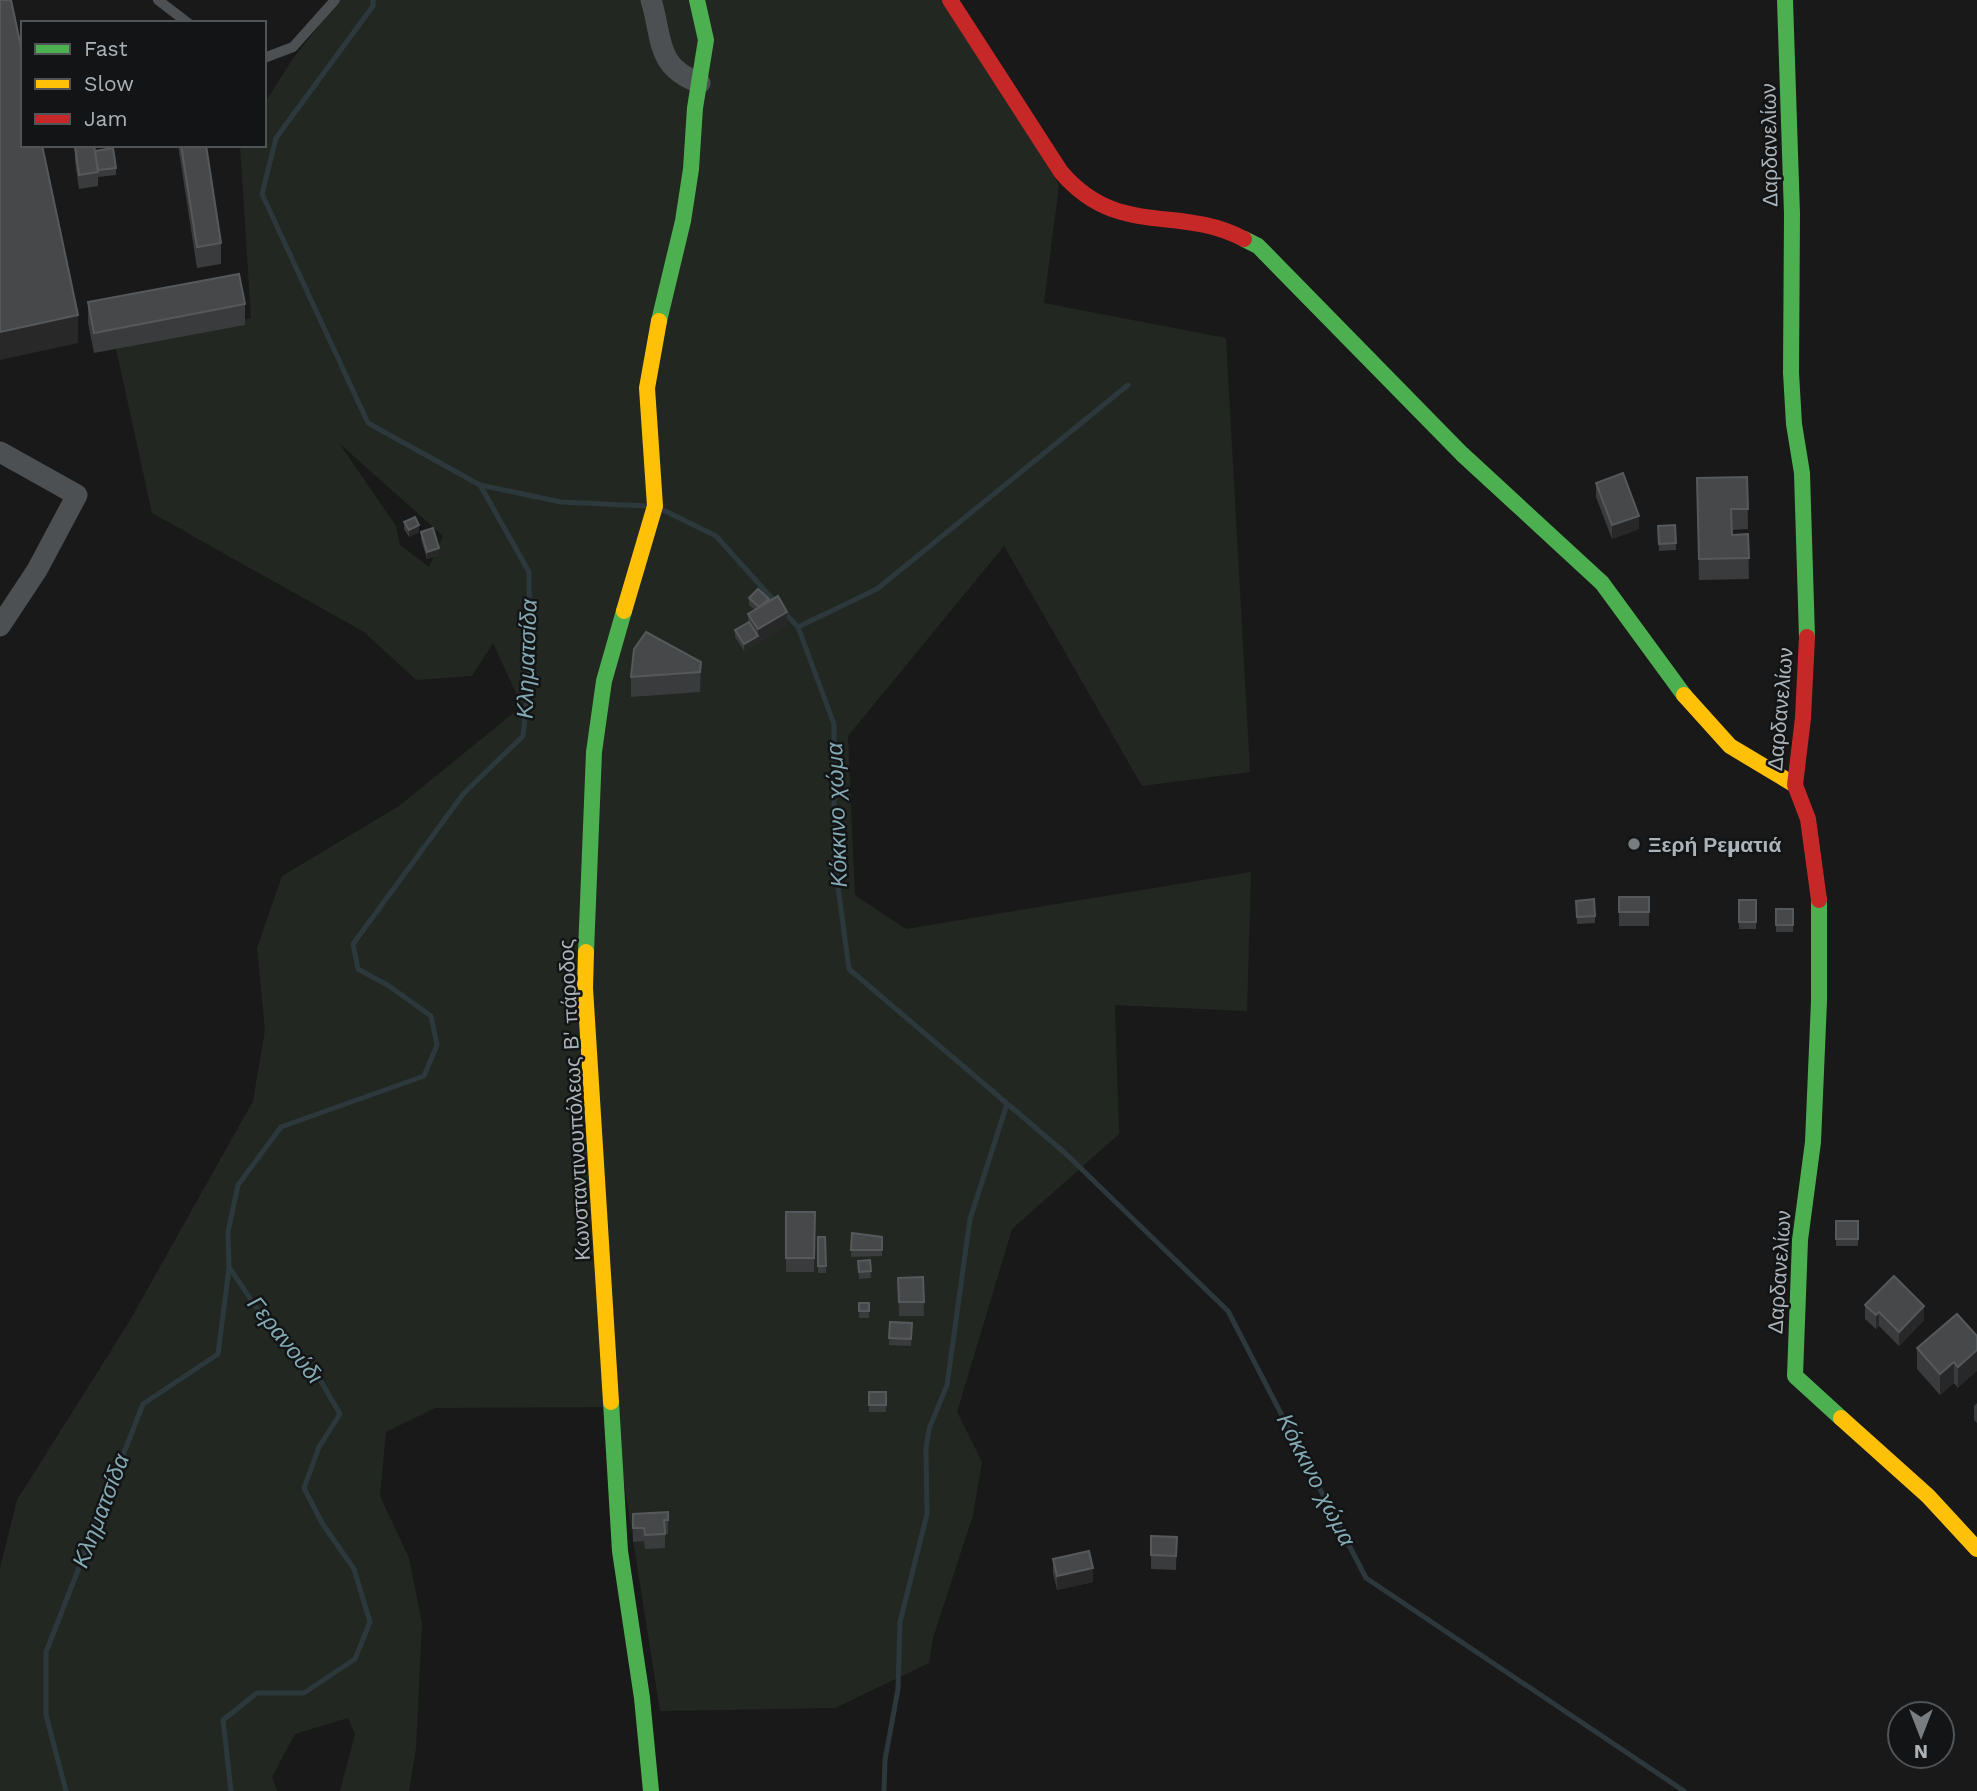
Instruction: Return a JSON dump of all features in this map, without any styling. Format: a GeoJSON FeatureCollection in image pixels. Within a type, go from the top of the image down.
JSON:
{"type":"FeatureCollection","features":[{"type":"Feature","properties":{"kind":"street"},"geometry":{"type":"LineString","coordinates":[[651,0],[661,47],[669,65],[683,77],[700,83]]}},
{"type":"Feature","properties":{"kind":"street","name":"Κωνσταντινουπόλεως Β' πάροδος"},"geometry":{"type":"LineString","coordinates":[[651,1791],[642,1698],[620,1551],[585,988],[587,859],[594,752],[604,681],[654,506],[647,388],[649,366],[683,221],[706,40],[697,0]]}},
{"type":"Feature","properties":{"kind":"street"},"geometry":{"type":"LineString","coordinates":[[950,0],[1061,172],[1081,194],[1100,206],[1124,213],[1211,224],[1240,233],[1258,246],[1462,454],[1602,583],[1701,717],[1730,746],[1795,785]]}},
{"type":"Feature","properties":{"kind":"street","name":"Δαρδανελίων"},"geometry":{"type":"LineString","coordinates":[[1785,0],[1792,214],[1791,373],[1794,424],[1802,473],[1807,636],[1803,718],[1795,785],[1808,819],[1819,889],[1819,1001],[1814,1142],[1800,1240],[1795,1376],[1928,1496],[1977,1549]]}},
{"type":"Feature","properties":{"kind":"street"},"geometry":{"type":"LineString","coordinates":[[0,452],[76,495],[37,570],[0,625]]}},
{"type":"Feature","properties":{"kind":"lane"},"geometry":{"type":"LineString","coordinates":[[158,0],[185,21]]}},
{"type":"Feature","properties":{"kind":"lane"},"geometry":{"type":"LineString","coordinates":[[266,57],[293,47],[335,0]]}},
{"type":"Feature","properties":{"kind":"shaded area"},"geometry":{"type":"Polygon","coordinates":[[[340,0],[947,0],[1059,185],[1044,303],[1226,338],[1250,772],[1142,786],[1004,546],[848,736],[855,895],[906,929],[1251,872],[1247,1011],[1115,1005],[1119,1134],[1012,1229],[957,1412],[982,1462],[973,1515],[933,1638],[929,1663],[835,1708],[660,1711],[612,1407],[435,1408],[386,1432],[380,1496],[409,1558],[422,1623],[416,1748],[409,1791],[340,1791],[355,1734],[348,1718],[295,1734],[272,1777],[277,1791],[0,1791],[0,1568],[17,1500],[129,1322],[253,1101],[265,1030],[257,948],[282,876],[399,806],[522,706],[493,643],[472,676],[416,680],[364,632],[152,513],[116,349],[251,318],[240,147],[266,147],[266,101],[294,57],[340,0]],[[339,443],[396,526],[400,545],[429,567],[443,536],[339,443]]]}},
{"type":"Feature","properties":{"kind":"building"},"geometry":{"type":"Polygon","coordinates":[[[0,0],[11,0],[21,47],[21,147],[42,147],[78,315],[0,332],[0,0]]]}},
{"type":"Feature","properties":{"kind":"building"},"geometry":{"type":"Polygon","coordinates":[[[75,147],[94,147],[98,172],[79,175],[75,147]]]}},
{"type":"Feature","properties":{"kind":"building"},"geometry":{"type":"Polygon","coordinates":[[[181,147],[206,147],[221,243],[197,247],[181,147]]]}},
{"type":"Feature","properties":{"kind":"building"},"geometry":{"type":"Polygon","coordinates":[[[113,148],[116,168],[98,170],[95,151],[113,148]]]}},
{"type":"Feature","properties":{"kind":"building"},"geometry":{"type":"Polygon","coordinates":[[[239,274],[245,304],[94,333],[88,302],[239,274]]]}},
{"type":"Feature","properties":{"kind":"building"},"geometry":{"type":"Polygon","coordinates":[[[1623,473],[1639,516],[1612,525],[1596,483],[1623,473]]]}},
{"type":"Feature","properties":{"kind":"building"},"geometry":{"type":"Polygon","coordinates":[[[1747,477],[1748,509],[1731,509],[1732,535],[1748,534],[1749,558],[1699,559],[1697,478],[1747,477]]]}},
{"type":"Feature","properties":{"kind":"building"},"geometry":{"type":"Polygon","coordinates":[[[415,517],[419,525],[409,530],[404,522],[415,517]]]}},
{"type":"Feature","properties":{"kind":"building"},"geometry":{"type":"Polygon","coordinates":[[[1675,525],[1676,543],[1659,544],[1658,526],[1675,525]]]}},
{"type":"Feature","properties":{"kind":"building"},"geometry":{"type":"Polygon","coordinates":[[[433,528],[439,548],[427,552],[421,532],[433,528]]]}},
{"type":"Feature","properties":{"kind":"building"},"geometry":{"type":"Polygon","coordinates":[[[758,589],[769,599],[759,607],[749,598],[758,589]]]}},
{"type":"Feature","properties":{"kind":"building"},"geometry":{"type":"Polygon","coordinates":[[[778,596],[787,612],[758,629],[748,614],[778,596]]]}},
{"type":"Feature","properties":{"kind":"building"},"geometry":{"type":"Polygon","coordinates":[[[749,622],[758,636],[744,644],[735,630],[749,622]]]}},
{"type":"Feature","properties":{"kind":"building"},"geometry":{"type":"Polygon","coordinates":[[[646,632],[701,662],[700,672],[631,677],[634,649],[646,632]]]}},
{"type":"Feature","properties":{"kind":"building"},"geometry":{"type":"Polygon","coordinates":[[[1619,897],[1649,897],[1649,912],[1619,912],[1619,897]]]}},
{"type":"Feature","properties":{"kind":"building"},"geometry":{"type":"Polygon","coordinates":[[[1594,899],[1595,916],[1577,917],[1576,901],[1594,899]]]}},
{"type":"Feature","properties":{"kind":"building"},"geometry":{"type":"Polygon","coordinates":[[[1739,900],[1756,900],[1756,922],[1739,922],[1739,900]]]}},
{"type":"Feature","properties":{"kind":"building"},"geometry":{"type":"Polygon","coordinates":[[[1776,909],[1793,909],[1793,925],[1776,925],[1776,909]]]}},
{"type":"Feature","properties":{"kind":"building"},"geometry":{"type":"Polygon","coordinates":[[[786,1212],[815,1212],[814,1258],[786,1258],[786,1212]]]}},
{"type":"Feature","properties":{"kind":"building"},"geometry":{"type":"Polygon","coordinates":[[[1836,1221],[1858,1221],[1858,1239],[1836,1239],[1836,1221]]]}},
{"type":"Feature","properties":{"kind":"building"},"geometry":{"type":"Polygon","coordinates":[[[852,1233],[882,1237],[882,1250],[851,1250],[852,1233]]]}},
{"type":"Feature","properties":{"kind":"building"},"geometry":{"type":"Polygon","coordinates":[[[818,1237],[825,1237],[826,1266],[818,1266],[818,1237]]]}},
{"type":"Feature","properties":{"kind":"building"},"geometry":{"type":"Polygon","coordinates":[[[870,1260],[871,1271],[859,1272],[858,1261],[870,1260]]]}},
{"type":"Feature","properties":{"kind":"building"},"geometry":{"type":"Polygon","coordinates":[[[1894,1276],[1924,1306],[1899,1332],[1879,1312],[1876,1315],[1865,1305],[1894,1276]]]}},
{"type":"Feature","properties":{"kind":"building"},"geometry":{"type":"Polygon","coordinates":[[[923,1277],[924,1302],[899,1302],[898,1278],[923,1277]]]}},
{"type":"Feature","properties":{"kind":"building"},"geometry":{"type":"Polygon","coordinates":[[[859,1303],[869,1303],[869,1311],[859,1311],[859,1303]]]}},
{"type":"Feature","properties":{"kind":"building"},"geometry":{"type":"Polygon","coordinates":[[[1957,1314],[1977,1336],[1977,1350],[1958,1367],[1954,1362],[1940,1374],[1917,1348],[1957,1314]]]}},
{"type":"Feature","properties":{"kind":"building"},"geometry":{"type":"Polygon","coordinates":[[[890,1322],[912,1323],[911,1339],[889,1338],[890,1322]]]}},
{"type":"Feature","properties":{"kind":"building"},"geometry":{"type":"Polygon","coordinates":[[[869,1392],[886,1392],[886,1405],[869,1405],[869,1392]]]}},
{"type":"Feature","properties":{"kind":"building"},"geometry":{"type":"Polygon","coordinates":[[[668,1512],[668,1520],[664,1520],[665,1534],[645,1535],[644,1528],[633,1528],[633,1514],[668,1512]]]}},
{"type":"Feature","properties":{"kind":"building"},"geometry":{"type":"Polygon","coordinates":[[[1151,1536],[1177,1537],[1176,1556],[1151,1555],[1151,1536]]]}},
{"type":"Feature","properties":{"kind":"building"},"geometry":{"type":"Polygon","coordinates":[[[1089,1551],[1093,1568],[1057,1576],[1053,1559],[1089,1551]]]}},
{"type":"Feature","properties":{"kind":"waterway","name":"Κληματσίδα"},"geometry":{"type":"LineString","coordinates":[[231,1791],[223,1720],[257,1693],[304,1693],[355,1659],[370,1622],[354,1569],[322,1523],[304,1488],[319,1447],[340,1414],[319,1378],[264,1319],[229,1267],[228,1232],[238,1185],[281,1127],[424,1076],[437,1045],[431,1016],[389,986],[358,969],[353,944],[464,793],[523,736],[530,668],[529,572],[480,485],[368,423],[262,194],[276,138],[373,6],[373,0]]}},
{"type":"Feature","properties":{"kind":"waterway","name":"Κόκκινο χώμα"},"geometry":{"type":"LineString","coordinates":[[798,627],[877,589],[1128,385]]}},
{"type":"Feature","properties":{"kind":"waterway","name":"Κόκκινο χώμα"},"geometry":{"type":"LineString","coordinates":[[480,485],[561,502],[647,506]]}},
{"type":"Feature","properties":{"kind":"waterway","name":"Κόκκινο χώμα"},"geometry":{"type":"LineString","coordinates":[[663,510],[716,536],[777,604]]}},
{"type":"Feature","properties":{"kind":"waterway","name":"Κόκκινο χώμα"},"geometry":{"type":"LineString","coordinates":[[784,612],[798,627],[834,724],[834,857],[849,969],[1064,1152],[1228,1311],[1366,1578],[1684,1791]]}},
{"type":"Feature","properties":{"kind":"waterway","name":"Κόκκινο χώμα"},"geometry":{"type":"LineString","coordinates":[[884,1791],[885,1760],[898,1689],[900,1622],[927,1514],[926,1449],[929,1429],[947,1385],[970,1219],[1007,1104]]}},
{"type":"Feature","properties":{"kind":"waterway","name":"Κληματσίδα"},"geometry":{"type":"LineString","coordinates":[[66,1791],[46,1715],[46,1652],[143,1404],[218,1354],[229,1268]]}},
{"type":"Feature","properties":{"kind":"traffic: fast"},"geometry":{"type":"LineString","coordinates":[[659,321],[683,221],[691,169],[695,108],[706,40],[697,0]]}},
{"type":"Feature","properties":{"kind":"traffic: fast"},"geometry":{"type":"LineString","coordinates":[[1785,0],[1792,214],[1791,373],[1794,424],[1802,473],[1807,637]]}},
{"type":"Feature","properties":{"kind":"traffic: fast"},"geometry":{"type":"LineString","coordinates":[[1244,239],[1258,246],[1462,454],[1602,583],[1684,695]]}},
{"type":"Feature","properties":{"kind":"traffic: fast"},"geometry":{"type":"LineString","coordinates":[[586,952],[594,752],[604,681],[624,611]]}},
{"type":"Feature","properties":{"kind":"traffic: fast"},"geometry":{"type":"LineString","coordinates":[[1819,900],[1819,1001],[1813,1142],[1800,1240],[1795,1376],[1841,1418]]}},
{"type":"Feature","properties":{"kind":"traffic: fast"},"geometry":{"type":"LineString","coordinates":[[611,1402],[620,1551],[642,1698],[651,1791]]}},
{"type":"Feature","properties":{"kind":"traffic: slow"},"geometry":{"type":"LineString","coordinates":[[624,611],[655,506],[647,388],[659,321]]}},
{"type":"Feature","properties":{"kind":"traffic: slow"},"geometry":{"type":"LineString","coordinates":[[1684,695],[1730,746],[1795,785]]}},
{"type":"Feature","properties":{"kind":"traffic: slow"},"geometry":{"type":"LineString","coordinates":[[586,952],[585,988],[611,1402]]}},
{"type":"Feature","properties":{"kind":"traffic: slow"},"geometry":{"type":"LineString","coordinates":[[1841,1418],[1928,1496],[1977,1549]]}},
{"type":"Feature","properties":{"kind":"traffic: jam"},"geometry":{"type":"LineString","coordinates":[[950,0],[1061,172],[1083,193],[1104,206],[1127,213],[1196,223],[1244,239]]}},
{"type":"Feature","properties":{"kind":"traffic: jam"},"geometry":{"type":"LineString","coordinates":[[1807,637],[1803,718],[1795,785],[1808,819],[1819,900]]}},
{"type":"Feature","properties":{"kind":"place","name":"Ξερή Ρεματιά"},"geometry":{"type":"Point","coordinates":[1634,844]}},
{"type":"Feature","properties":{"kind":"water label","name":"Γερανούδι"},"geometry":{"type":"Point","coordinates":[285,1340]}}]}
